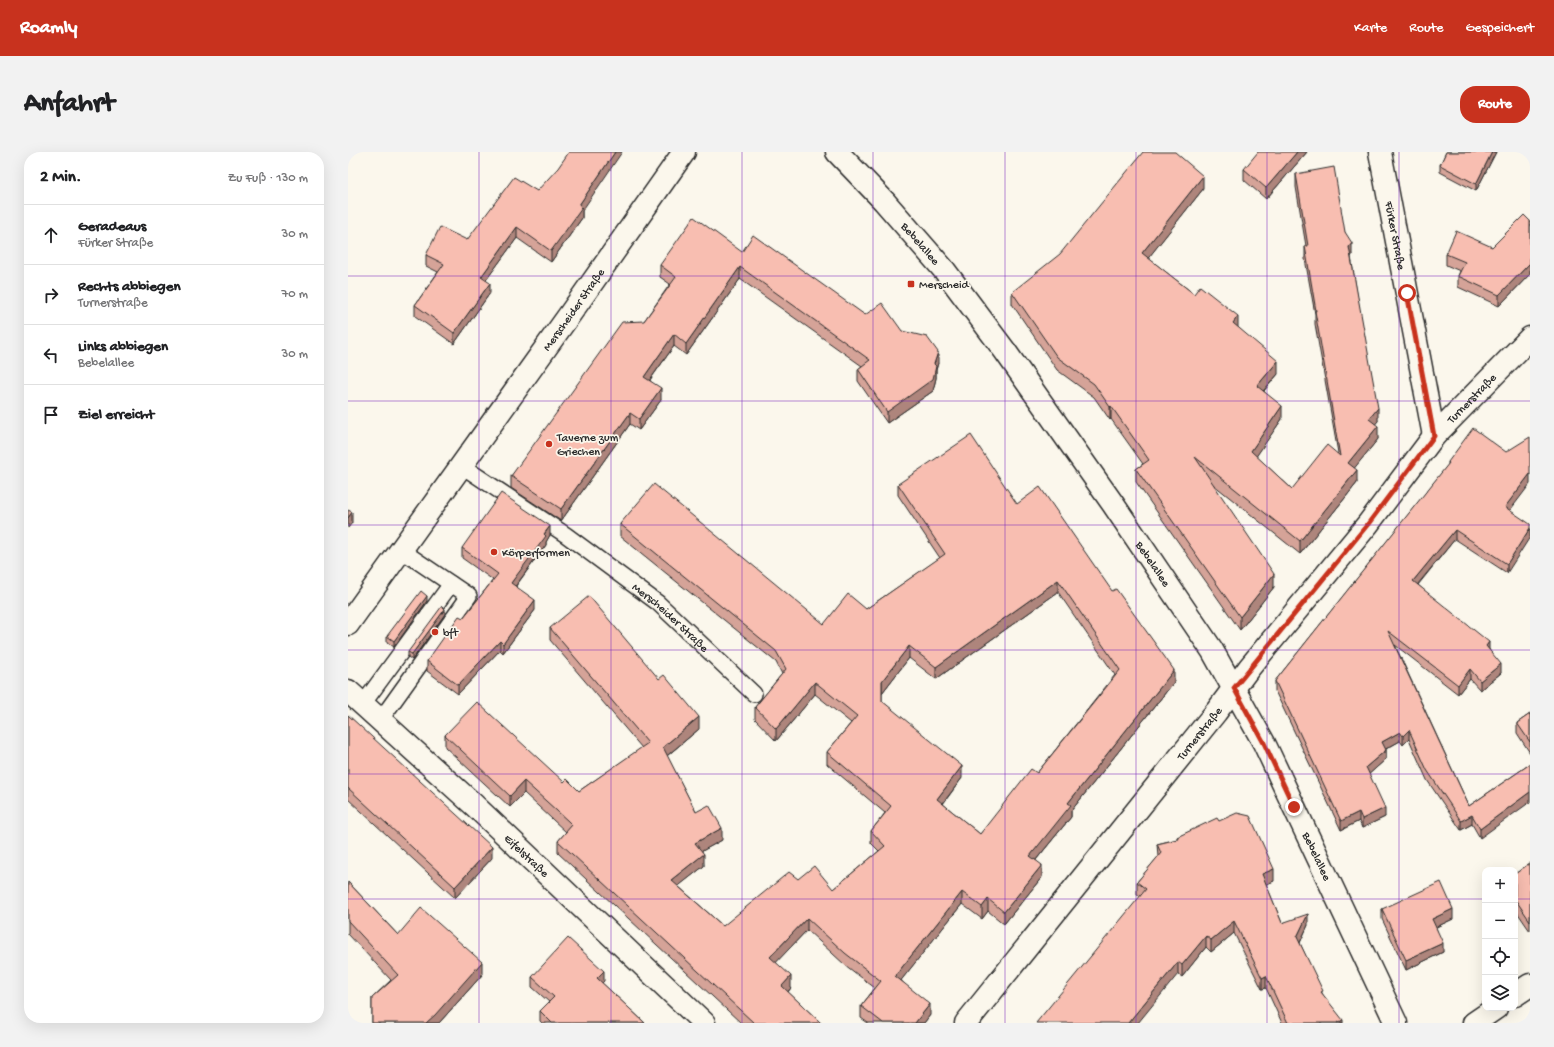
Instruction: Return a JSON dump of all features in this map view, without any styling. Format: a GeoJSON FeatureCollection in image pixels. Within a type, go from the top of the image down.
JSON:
{"type":"FeatureCollection","features":[{"type":"Feature","properties":{"kind":"street","name":"Merscheider Straße"},"geometry":{"type":"LineString","coordinates":[[348,624],[462,466],[684,152]]}},
{"type":"Feature","properties":{"kind":"street","name":"Bebelallee"},"geometry":{"type":"LineString","coordinates":[[837,152],[884,201],[945,271],[1005,351],[1180,602],[1234,688],[1264,743],[1396,1023]]}},
{"type":"Feature","properties":{"kind":"street","name":"Fürker Straße"},"geometry":{"type":"LineString","coordinates":[[1380,152],[1434,436]]}},
{"type":"Feature","properties":{"kind":"street","name":"Turnerstraße"},"geometry":{"type":"LineString","coordinates":[[966,1023],[1234,688],[1368,524],[1434,436],[1530,338]]}},
{"type":"Feature","properties":{"kind":"street","name":"Eifelstraße"},"geometry":{"type":"LineString","coordinates":[[355,697],[381,719],[704,1023]]}},
{"type":"Feature","properties":{"kind":"street"},"geometry":{"type":"LineString","coordinates":[[1518,993],[1530,985]]}},
{"type":"Feature","properties":{"kind":"street"},"geometry":{"type":"LineString","coordinates":[[1474,1023],[1492,1011]]}},
{"type":"Feature","properties":{"kind":"lane","name":"Merscheider Straße"},"geometry":{"type":"LineString","coordinates":[[462,466],[566,535],[658,603],[754,694]]}},
{"type":"Feature","properties":{"kind":"lane"},"geometry":{"type":"LineString","coordinates":[[381,719],[469,596],[401,550]]}},
{"type":"Feature","properties":{"kind":"lane"},"geometry":{"type":"LineString","coordinates":[[355,697],[450,584]]}},
{"type":"Feature","properties":{"kind":"building"},"geometry":{"type":"Polygon","coordinates":[[[569,152],[615,152],[579,205],[582,208],[551,251],[517,227],[481,277],[490,283],[454,333],[415,305],[444,264],[426,255],[440,227],[467,240],[514,177],[537,191],[558,168],[569,152]]]}},
{"type":"Feature","properties":{"kind":"building"},"geometry":{"type":"Polygon","coordinates":[[[1143,152],[1175,152],[1203,176],[1142,253],[1194,294],[1200,286],[1238,316],[1233,323],[1278,361],[1257,386],[1282,406],[1251,451],[1292,489],[1327,445],[1340,456],[1315,311],[1305,246],[1308,246],[1296,174],[1334,167],[1345,232],[1352,243],[1349,247],[1378,408],[1369,419],[1378,426],[1348,463],[1357,470],[1300,541],[1195,457],[1274,574],[1240,617],[1136,469],[1149,460],[1094,384],[1057,357],[1012,292],[1060,254],[1143,152]]]}},
{"type":"Feature","properties":{"kind":"building"},"geometry":{"type":"Polygon","coordinates":[[[1258,152],[1297,152],[1266,188],[1244,169],[1258,152]]]}},
{"type":"Feature","properties":{"kind":"building"},"geometry":{"type":"Polygon","coordinates":[[[1446,152],[1492,152],[1476,184],[1440,165],[1446,152]]]}},
{"type":"Feature","properties":{"kind":"building"},"geometry":{"type":"Polygon","coordinates":[[[1524,215],[1530,221],[1530,263],[1499,295],[1458,276],[1465,262],[1446,254],[1456,231],[1492,247],[1524,215]]]}},
{"type":"Feature","properties":{"kind":"building"},"geometry":{"type":"Polygon","coordinates":[[[694,217],[742,252],[753,235],[865,315],[882,303],[902,331],[927,337],[938,352],[934,364],[936,366],[933,379],[887,412],[858,369],[870,360],[740,267],[686,344],[674,334],[644,377],[661,388],[639,419],[630,413],[561,509],[511,476],[622,322],[644,321],[676,277],[660,265],[694,217]]]}},
{"type":"Feature","properties":{"kind":"building"},"geometry":{"type":"Polygon","coordinates":[[[1473,428],[1506,452],[1530,437],[1530,474],[1505,507],[1530,524],[1530,528],[1507,564],[1455,530],[1413,581],[1489,642],[1486,646],[1501,664],[1480,681],[1470,669],[1458,685],[1388,631],[1469,806],[1530,764],[1530,792],[1480,829],[1472,815],[1461,821],[1427,770],[1409,730],[1403,736],[1400,732],[1382,742],[1386,750],[1366,767],[1385,808],[1362,819],[1359,812],[1341,821],[1275,681],[1449,463],[1448,462],[1473,428]]]}},
{"type":"Feature","properties":{"kind":"building"},"geometry":{"type":"Polygon","coordinates":[[[971,435],[1017,504],[1040,487],[1112,591],[1116,589],[1174,670],[1068,803],[1071,805],[1030,856],[1042,865],[1004,912],[988,899],[982,907],[962,892],[895,976],[930,1004],[915,1023],[883,1023],[861,1006],[881,981],[845,953],[807,918],[770,957],[791,976],[782,986],[821,1023],[754,1023],[558,841],[572,825],[568,821],[524,781],[510,796],[445,735],[477,702],[564,782],[567,779],[579,791],[648,743],[550,628],[589,596],[659,679],[664,675],[699,717],[663,747],[696,812],[709,805],[722,828],[695,843],[704,854],[671,880],[723,926],[789,872],[798,879],[814,866],[833,889],[885,846],[871,831],[891,806],[827,752],[857,716],[815,682],[776,729],[755,707],[786,669],[776,651],[620,524],[654,484],[824,624],[848,594],[866,609],[945,554],[898,484],[971,435]],[[1058,580],[936,667],[909,646],[882,681],[882,701],[962,766],[937,799],[980,834],[1031,769],[1037,773],[1120,670],[1058,580]]]}},
{"type":"Feature","properties":{"kind":"building"},"geometry":{"type":"Polygon","coordinates":[[[501,493],[550,526],[544,534],[546,536],[511,583],[535,600],[503,644],[500,641],[458,685],[427,661],[459,616],[463,618],[498,574],[462,548],[501,493]]]}},
{"type":"Feature","properties":{"kind":"building"},"geometry":{"type":"Polygon","coordinates":[[[348,510],[352,512],[348,518],[348,510]]]}},
{"type":"Feature","properties":{"kind":"building"},"geometry":{"type":"Polygon","coordinates":[[[421,591],[427,596],[394,641],[387,636],[421,591]]]}},
{"type":"Feature","properties":{"kind":"building"},"geometry":{"type":"Polygon","coordinates":[[[442,606],[445,609],[412,654],[408,652],[442,606]]]}},
{"type":"Feature","properties":{"kind":"building"},"geometry":{"type":"Polygon","coordinates":[[[1530,714],[1530,742],[1517,723],[1530,714]]]}},
{"type":"Feature","properties":{"kind":"building"},"geometry":{"type":"Polygon","coordinates":[[[348,715],[492,847],[455,887],[348,788],[348,715]]]}},
{"type":"Feature","properties":{"kind":"building"},"geometry":{"type":"Polygon","coordinates":[[[1237,813],[1250,816],[1274,869],[1262,874],[1282,923],[1308,914],[1297,937],[1323,991],[1321,992],[1343,1020],[1337,1023],[1288,1023],[1266,976],[1262,978],[1234,921],[1211,940],[1206,936],[1182,965],[1178,962],[1128,1023],[1036,1023],[1146,889],[1137,882],[1161,853],[1157,844],[1178,839],[1177,837],[1217,818],[1219,821],[1237,813]]]}},
{"type":"Feature","properties":{"kind":"building"},"geometry":{"type":"Polygon","coordinates":[[[1530,863],[1530,921],[1518,903],[1518,872],[1530,863]]]}},
{"type":"Feature","properties":{"kind":"building"},"geometry":{"type":"Polygon","coordinates":[[[348,882],[398,935],[421,908],[482,962],[435,1015],[426,1023],[372,1023],[372,998],[398,975],[348,921],[348,882]]]}},
{"type":"Feature","properties":{"kind":"building"},"geometry":{"type":"Polygon","coordinates":[[[1441,882],[1453,909],[1432,919],[1443,943],[1406,960],[1382,909],[1441,882]]]}},
{"type":"Feature","properties":{"kind":"building"},"geometry":{"type":"Polygon","coordinates":[[[568,938],[604,971],[597,978],[645,1023],[552,1023],[540,1011],[554,997],[532,977],[568,938]]]}},
{"type":"Feature","properties":{"kind":"place","name":"Merscheid"},"geometry":{"type":"Point","coordinates":[911,284]}},
{"type":"Feature","properties":{"kind":"place","name":"Taverne zum Griechen"},"geometry":{"type":"Point","coordinates":[549,444]}},
{"type":"Feature","properties":{"kind":"place","name":"Körperformen"},"geometry":{"type":"Point","coordinates":[494,552]}},
{"type":"Feature","properties":{"kind":"place","name":"bft"},"geometry":{"type":"Point","coordinates":[435,632]}},
{"type":"Feature","properties":{"kind":"route"},"geometry":{"type":"LineString","coordinates":[[1294,807],[1264,743],[1234,688],[1248,668],[1368,524],[1434,436],[1407,293]]}}]}
